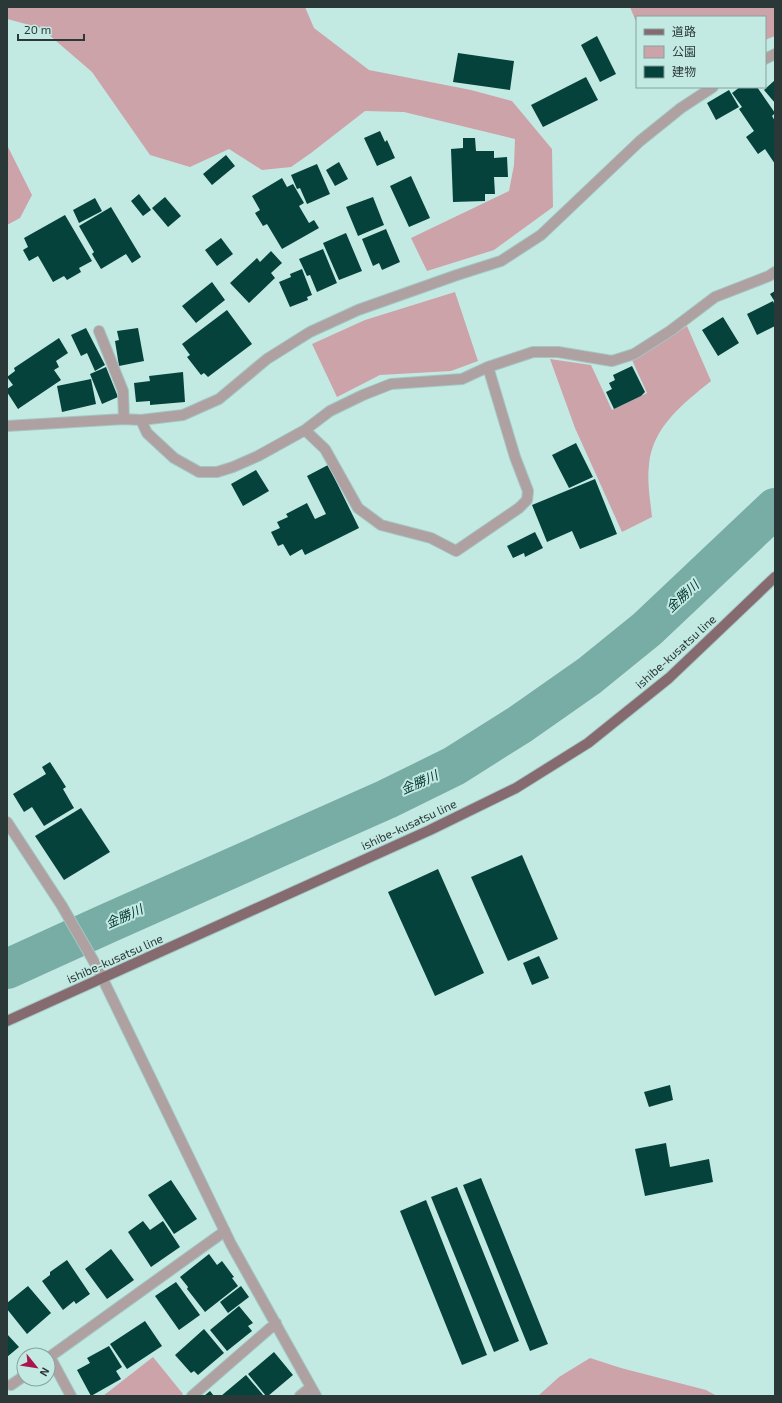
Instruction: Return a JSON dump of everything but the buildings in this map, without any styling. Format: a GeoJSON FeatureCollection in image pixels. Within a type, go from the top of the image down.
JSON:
{"type":"FeatureCollection","features":[{"type":"Feature","properties":{"kind":"main road","name":"ishibe-kusatsu line"},"geometry":{"type":"LineString","coordinates":[[7,1021],[430,830],[516,788],[588,743],[669,678],[775,577]]}},
{"type":"Feature","properties":{"kind":"street"},"geometry":{"type":"LineString","coordinates":[[766,58],[775,54]]}},
{"type":"Feature","properties":{"kind":"street"},"geometry":{"type":"LineString","coordinates":[[7,426],[124,419],[141,420],[183,415],[219,399],[267,359],[310,332],[358,310],[501,261],[541,235],[640,141],[681,108],[711,88]]}},
{"type":"Feature","properties":{"kind":"street"},"geometry":{"type":"LineString","coordinates":[[141,420],[147,432],[174,458],[199,472],[217,472],[233,468],[258,456],[305,430],[330,411],[363,395],[391,384],[462,379],[488,367],[533,352],[558,352],[612,361],[634,354],[670,331],[715,297],[769,276],[775,272]]}},
{"type":"Feature","properties":{"kind":"street"},"geometry":{"type":"LineString","coordinates":[[99,331],[123,391],[124,419]]}},
{"type":"Feature","properties":{"kind":"street"},"geometry":{"type":"LineString","coordinates":[[305,430],[326,449],[358,508],[381,525],[431,538],[456,551],[519,508],[526,500],[528,491],[515,457],[488,367]]}},
{"type":"Feature","properties":{"kind":"street"},"geometry":{"type":"LineString","coordinates":[[7,822],[66,913],[103,978],[225,1230],[316,1396]]}},
{"type":"Feature","properties":{"kind":"street"},"geometry":{"type":"LineString","coordinates":[[56,1352],[225,1230]]}},
{"type":"Feature","properties":{"kind":"street"},"geometry":{"type":"LineString","coordinates":[[192,1396],[276,1323]]}},
{"type":"Feature","properties":{"kind":"street"},"geometry":{"type":"LineString","coordinates":[[56,1369],[71,1396]]}},
{"type":"Feature","properties":{"kind":"street"},"geometry":{"type":"LineString","coordinates":[[11,1385],[16,1382]]}},
{"type":"Feature","properties":{"kind":"street"},"geometry":{"type":"LineString","coordinates":[[300,1396],[311,1387]]}},
{"type":"Feature","properties":{"kind":"green space"},"geometry":{"type":"Polygon","coordinates":[[[7,7],[305,7],[314,28],[369,70],[471,90],[512,101],[552,149],[553,207],[494,250],[427,271],[411,238],[509,191],[514,165],[515,139],[404,112],[365,111],[291,167],[262,170],[229,149],[190,167],[150,155],[92,72],[41,28],[7,19],[7,7]]]}},
{"type":"Feature","properties":{"kind":"green space"},"geometry":{"type":"Polygon","coordinates":[[[630,7],[775,7],[775,36],[766,40],[766,16],[636,16],[636,22],[630,7]]]}},
{"type":"Feature","properties":{"kind":"green space"},"geometry":{"type":"Polygon","coordinates":[[[7,145],[32,195],[20,218],[7,225],[7,145]]]}},
{"type":"Feature","properties":{"kind":"green space"},"geometry":{"type":"Polygon","coordinates":[[[455,292],[478,361],[451,371],[380,375],[337,397],[312,344],[365,320],[455,292]]]}},
{"type":"Feature","properties":{"kind":"green space"},"geometry":{"type":"Polygon","coordinates":[[[687,326],[711,381],[680,407],[656,439],[651,451],[648,471],[652,517],[622,532],[575,428],[550,359],[591,365],[612,410],[647,393],[632,360],[687,326]]]}},
{"type":"Feature","properties":{"kind":"green space"},"geometry":{"type":"Polygon","coordinates":[[[153,1357],[183,1394],[181,1396],[103,1396],[153,1357]]]}},
{"type":"Feature","properties":{"kind":"green space"},"geometry":{"type":"Polygon","coordinates":[[[590,1358],[621,1368],[706,1390],[717,1396],[538,1396],[559,1377],[590,1358]]]}},
{"type":"Feature","properties":{"kind":"waterway","name":"金勝川"},"geometry":{"type":"LineString","coordinates":[[7,969],[387,799],[454,766],[519,725],[589,676],[647,629],[775,508]]}}]}
